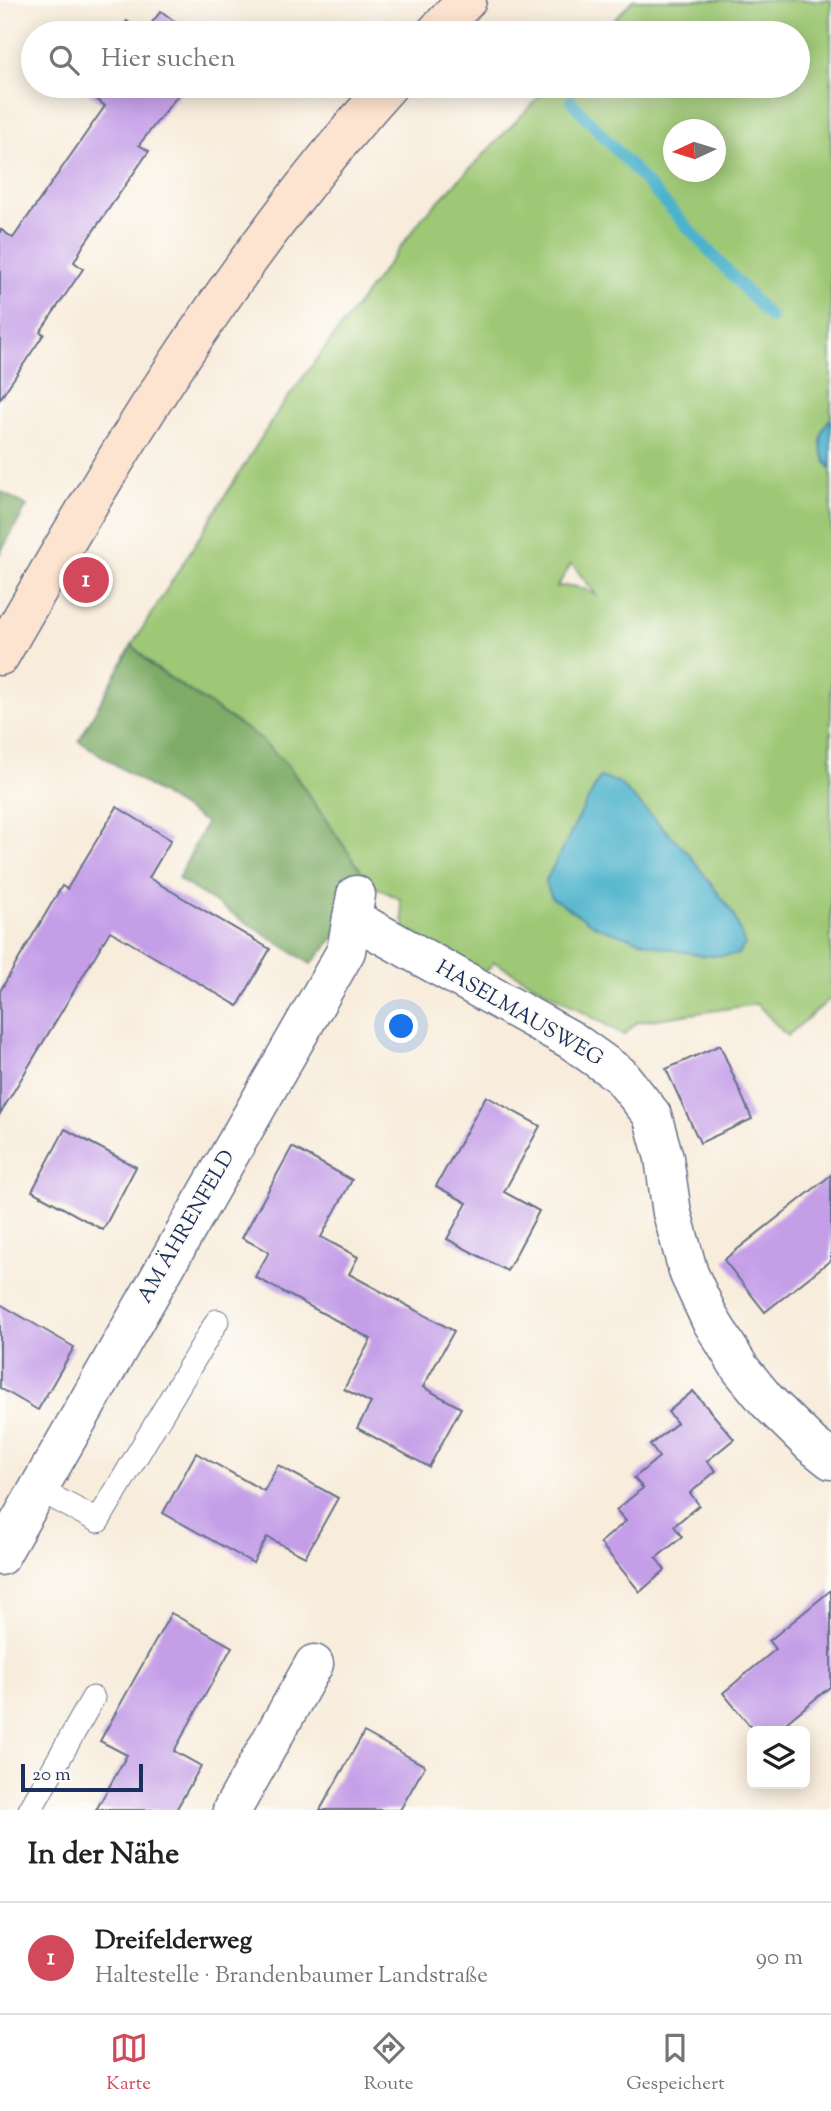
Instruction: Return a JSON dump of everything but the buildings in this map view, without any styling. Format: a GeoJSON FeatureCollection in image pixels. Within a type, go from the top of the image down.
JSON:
{"type":"FeatureCollection","features":[{"type":"Feature","properties":{"kind":"main road"},"geometry":{"type":"LineString","coordinates":[[447,21],[467,0]]}},
{"type":"Feature","properties":{"kind":"main road"},"geometry":{"type":"LineString","coordinates":[[0,656],[117,457],[195,335],[271,230],[378,98]]}},
{"type":"Feature","properties":{"kind":"street","name":"HASELMAUSWEG"},"geometry":{"type":"LineString","coordinates":[[355,905],[621,1075],[652,1115],[664,1158],[672,1213],[689,1274],[710,1320],[740,1367],[768,1401],[831,1460]]}},
{"type":"Feature","properties":{"kind":"street","name":"AM ÄHRENFELD"},"geometry":{"type":"LineString","coordinates":[[0,1556],[346,951],[355,905]]}},
{"type":"Feature","properties":{"kind":"street"},"geometry":{"type":"LineString","coordinates":[[232,1810],[314,1664]]}},
{"type":"Feature","properties":{"kind":"lane"},"geometry":{"type":"LineString","coordinates":[[38,1489],[98,1521],[217,1321]]}},
{"type":"Feature","properties":{"kind":"lane"},"geometry":{"type":"LineString","coordinates":[[30,1810],[93,1698]]}},
{"type":"Feature","properties":{"kind":"green space"},"geometry":{"type":"Polygon","coordinates":[[[633,0],[831,0],[831,998],[787,1036],[757,1004],[637,1022],[624,1035],[494,962],[483,975],[405,930],[400,899],[371,885],[289,767],[258,737],[153,666],[132,645],[278,411],[423,217],[538,98],[810,98],[810,21],[613,21],[633,0]],[[571,564],[557,587],[578,587],[597,596],[571,564]]]}},
{"type":"Feature","properties":{"kind":"green space"},"geometry":{"type":"Polygon","coordinates":[[[0,491],[27,506],[0,553],[0,491]]]}},
{"type":"Feature","properties":{"kind":"green space"},"geometry":{"type":"Polygon","coordinates":[[[132,645],[153,667],[258,737],[289,767],[371,885],[332,940],[311,964],[178,879],[206,823],[79,741],[132,645]]]}},
{"type":"Feature","properties":{"kind":"water"},"geometry":{"type":"Polygon","coordinates":[[[831,418],[831,469],[824,457],[821,436],[831,418]]]}},
{"type":"Feature","properties":{"kind":"water"},"geometry":{"type":"Polygon","coordinates":[[[600,777],[618,782],[688,853],[733,913],[745,945],[737,955],[704,956],[660,947],[597,927],[552,898],[545,882],[600,777]]]}},
{"type":"Feature","properties":{"kind":"waterway"},"geometry":{"type":"LineString","coordinates":[[571,101],[771,318]]}},
{"type":"Feature","properties":{"kind":"place","name":"Dreifelderweg"},"geometry":{"type":"Point","coordinates":[86,580]}}]}
